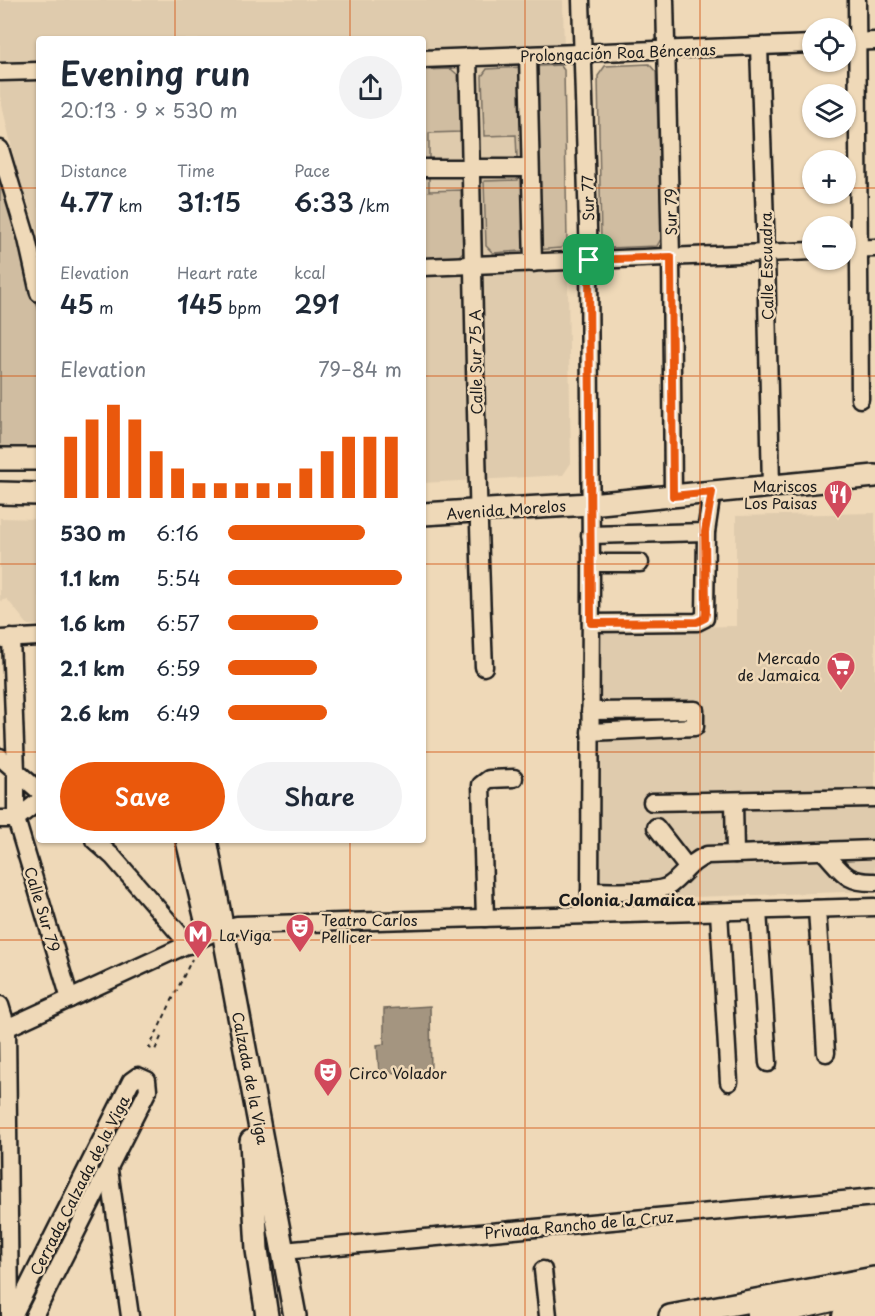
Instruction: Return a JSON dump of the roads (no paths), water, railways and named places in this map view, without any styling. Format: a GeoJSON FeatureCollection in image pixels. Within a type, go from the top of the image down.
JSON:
{"type":"FeatureCollection","features":[{"type":"Feature","properties":{"kind":"highway"},"geometry":{"type":"LineString","coordinates":[[759,1316],[875,1287]]}},
{"type":"Feature","properties":{"kind":"highway"},"geometry":{"type":"LineString","coordinates":[[845,1316],[875,1310]]}},
{"type":"Feature","properties":{"kind":"main road"},"geometry":{"type":"LineString","coordinates":[[0,459],[36,459]]}},
{"type":"Feature","properties":{"kind":"main road","name":"Avenida Morelos"},"geometry":{"type":"LineString","coordinates":[[426,514],[590,504],[875,476]]}},
{"type":"Feature","properties":{"kind":"main road"},"geometry":{"type":"LineString","coordinates":[[0,493],[36,494]]}},
{"type":"Feature","properties":{"kind":"main road","name":"Calzada de la Viga"},"geometry":{"type":"LineString","coordinates":[[188,843],[215,932],[267,1158],[295,1316]]}},
{"type":"Feature","properties":{"kind":"main road"},"geometry":{"type":"LineString","coordinates":[[198,843],[210,867]]}},
{"type":"Feature","properties":{"kind":"main road","name":"Calzada de la Viga"},"geometry":{"type":"LineString","coordinates":[[206,843],[215,932],[253,1158],[259,1273],[267,1316]]}},
{"type":"Feature","properties":{"kind":"main road"},"geometry":{"type":"LineString","coordinates":[[255,1209],[263,1189],[267,1158]]}},
{"type":"Feature","properties":{"kind":"main road"},"geometry":{"type":"LineString","coordinates":[[670,1316],[875,1278]]}},
{"type":"Feature","properties":{"kind":"street","name":"Sur 77"},"geometry":{"type":"LineString","coordinates":[[580,0],[589,260],[590,915]]}},
{"type":"Feature","properties":{"kind":"street","name":"Sur 79"},"geometry":{"type":"LineString","coordinates":[[664,0],[671,257],[673,496]]}},
{"type":"Feature","properties":{"kind":"street"},"geometry":{"type":"LineString","coordinates":[[855,18],[857,0]]}},
{"type":"Feature","properties":{"kind":"street"},"geometry":{"type":"LineString","coordinates":[[856,42],[875,41]]}},
{"type":"Feature","properties":{"kind":"street","name":"Prolongación Roa Béncenas"},"geometry":{"type":"LineString","coordinates":[[426,59],[802,44]]}},
{"type":"Feature","properties":{"kind":"street","name":"Calle Escuadra"},"geometry":{"type":"LineString","coordinates":[[759,46],[771,487]]}},
{"type":"Feature","properties":{"kind":"street"},"geometry":{"type":"LineString","coordinates":[[528,55],[533,263]]}},
{"type":"Feature","properties":{"kind":"street","name":"Calle Sur 75 A"},"geometry":{"type":"LineString","coordinates":[[468,57],[474,265],[477,510],[484,667]]}},
{"type":"Feature","properties":{"kind":"street"},"geometry":{"type":"LineString","coordinates":[[0,72],[36,71]]}},
{"type":"Feature","properties":{"kind":"street"},"geometry":{"type":"LineString","coordinates":[[853,72],[860,249],[860,399]]}},
{"type":"Feature","properties":{"kind":"street"},"geometry":{"type":"LineString","coordinates":[[0,149],[27,239],[36,278]]}},
{"type":"Feature","properties":{"kind":"street"},"geometry":{"type":"LineString","coordinates":[[426,168],[530,168]]}},
{"type":"Feature","properties":{"kind":"street"},"geometry":{"type":"LineString","coordinates":[[426,267],[802,251]]}},
{"type":"Feature","properties":{"kind":"street"},"geometry":{"type":"LineString","coordinates":[[591,623],[641,624],[702,621],[706,613],[705,532],[712,492]]}},
{"type":"Feature","properties":{"kind":"street"},"geometry":{"type":"LineString","coordinates":[[590,535],[705,532]]}},
{"type":"Feature","properties":{"kind":"street"},"geometry":{"type":"LineString","coordinates":[[591,563],[639,563]]}},
{"type":"Feature","properties":{"kind":"street"},"geometry":{"type":"LineString","coordinates":[[5,639],[36,637]]}},
{"type":"Feature","properties":{"kind":"street","name":"Calle Sur 79"},"geometry":{"type":"LineString","coordinates":[[5,639],[16,771],[8,819],[70,999]]}},
{"type":"Feature","properties":{"kind":"street"},"geometry":{"type":"LineString","coordinates":[[590,711],[695,710],[695,727],[590,732]]}},
{"type":"Feature","properties":{"kind":"street"},"geometry":{"type":"LineString","coordinates":[[0,757],[36,788]]}},
{"type":"Feature","properties":{"kind":"street"},"geometry":{"type":"LineString","coordinates":[[485,918],[481,785],[489,779],[514,778]]}},
{"type":"Feature","properties":{"kind":"street"},"geometry":{"type":"LineString","coordinates":[[652,802],[875,798]]}},
{"type":"Feature","properties":{"kind":"street"},"geometry":{"type":"LineString","coordinates":[[735,801],[735,854]]}},
{"type":"Feature","properties":{"kind":"street"},"geometry":{"type":"LineString","coordinates":[[8,819],[36,803]]}},
{"type":"Feature","properties":{"kind":"street"},"geometry":{"type":"LineString","coordinates":[[656,827],[687,867]]}},
{"type":"Feature","properties":{"kind":"street"},"geometry":{"type":"LineString","coordinates":[[97,843],[123,868],[189,945]]}},
{"type":"Feature","properties":{"kind":"street"},"geometry":{"type":"LineString","coordinates":[[590,891],[659,890],[670,885],[687,867],[707,855],[875,849]]}},
{"type":"Feature","properties":{"kind":"street"},"geometry":{"type":"LineString","coordinates":[[823,851],[849,879],[875,882]]}},
{"type":"Feature","properties":{"kind":"street"},"geometry":{"type":"LineString","coordinates":[[3,1030],[215,932],[237,925],[875,907]]}},
{"type":"Feature","properties":{"kind":"street"},"geometry":{"type":"LineString","coordinates":[[817,909],[826,1053]]}},
{"type":"Feature","properties":{"kind":"street"},"geometry":{"type":"LineString","coordinates":[[758,911],[768,1063]]}},
{"type":"Feature","properties":{"kind":"street"},"geometry":{"type":"LineString","coordinates":[[719,912],[729,1083]]}},
{"type":"Feature","properties":{"kind":"street"},"geometry":{"type":"LineString","coordinates":[[0,1005],[3,1030],[12,1316]]}},
{"type":"Feature","properties":{"kind":"street","name":"Cerrada Calzada de la Viga"},"geometry":{"type":"LineString","coordinates":[[12,1316],[131,1081],[138,1076],[143,1077],[147,1080],[148,1090],[34,1316]]}},
{"type":"Feature","properties":{"kind":"street"},"geometry":{"type":"LineString","coordinates":[[109,1170],[130,1316]]}},
{"type":"Feature","properties":{"kind":"street","name":"Privada Rancho de la Cruz"},"geometry":{"type":"LineString","coordinates":[[283,1251],[875,1197]]}},
{"type":"Feature","properties":{"kind":"street"},"geometry":{"type":"LineString","coordinates":[[543,1270],[548,1316]]}},
{"type":"Feature","properties":{"kind":"place","name":"Mariscos Los Paisas"},"geometry":{"type":"Point","coordinates":[838,520]}},
{"type":"Feature","properties":{"kind":"place","name":"Mercado de Jamaica"},"geometry":{"type":"Point","coordinates":[841,692]}},
{"type":"Feature","properties":{"kind":"place","name":"Teatro Carlos Pellicer"},"geometry":{"type":"Point","coordinates":[300,954]}},
{"type":"Feature","properties":{"kind":"place","name":"La Viga"},"geometry":{"type":"Point","coordinates":[198,960]}},
{"type":"Feature","properties":{"kind":"place","name":"Circo Volador"},"geometry":{"type":"Point","coordinates":[328,1098]}},
{"type":"Feature","properties":{"kind":"district","name":"Colonia Jamaica"},"geometry":{"type":"Point","coordinates":[627,899]}}]}
